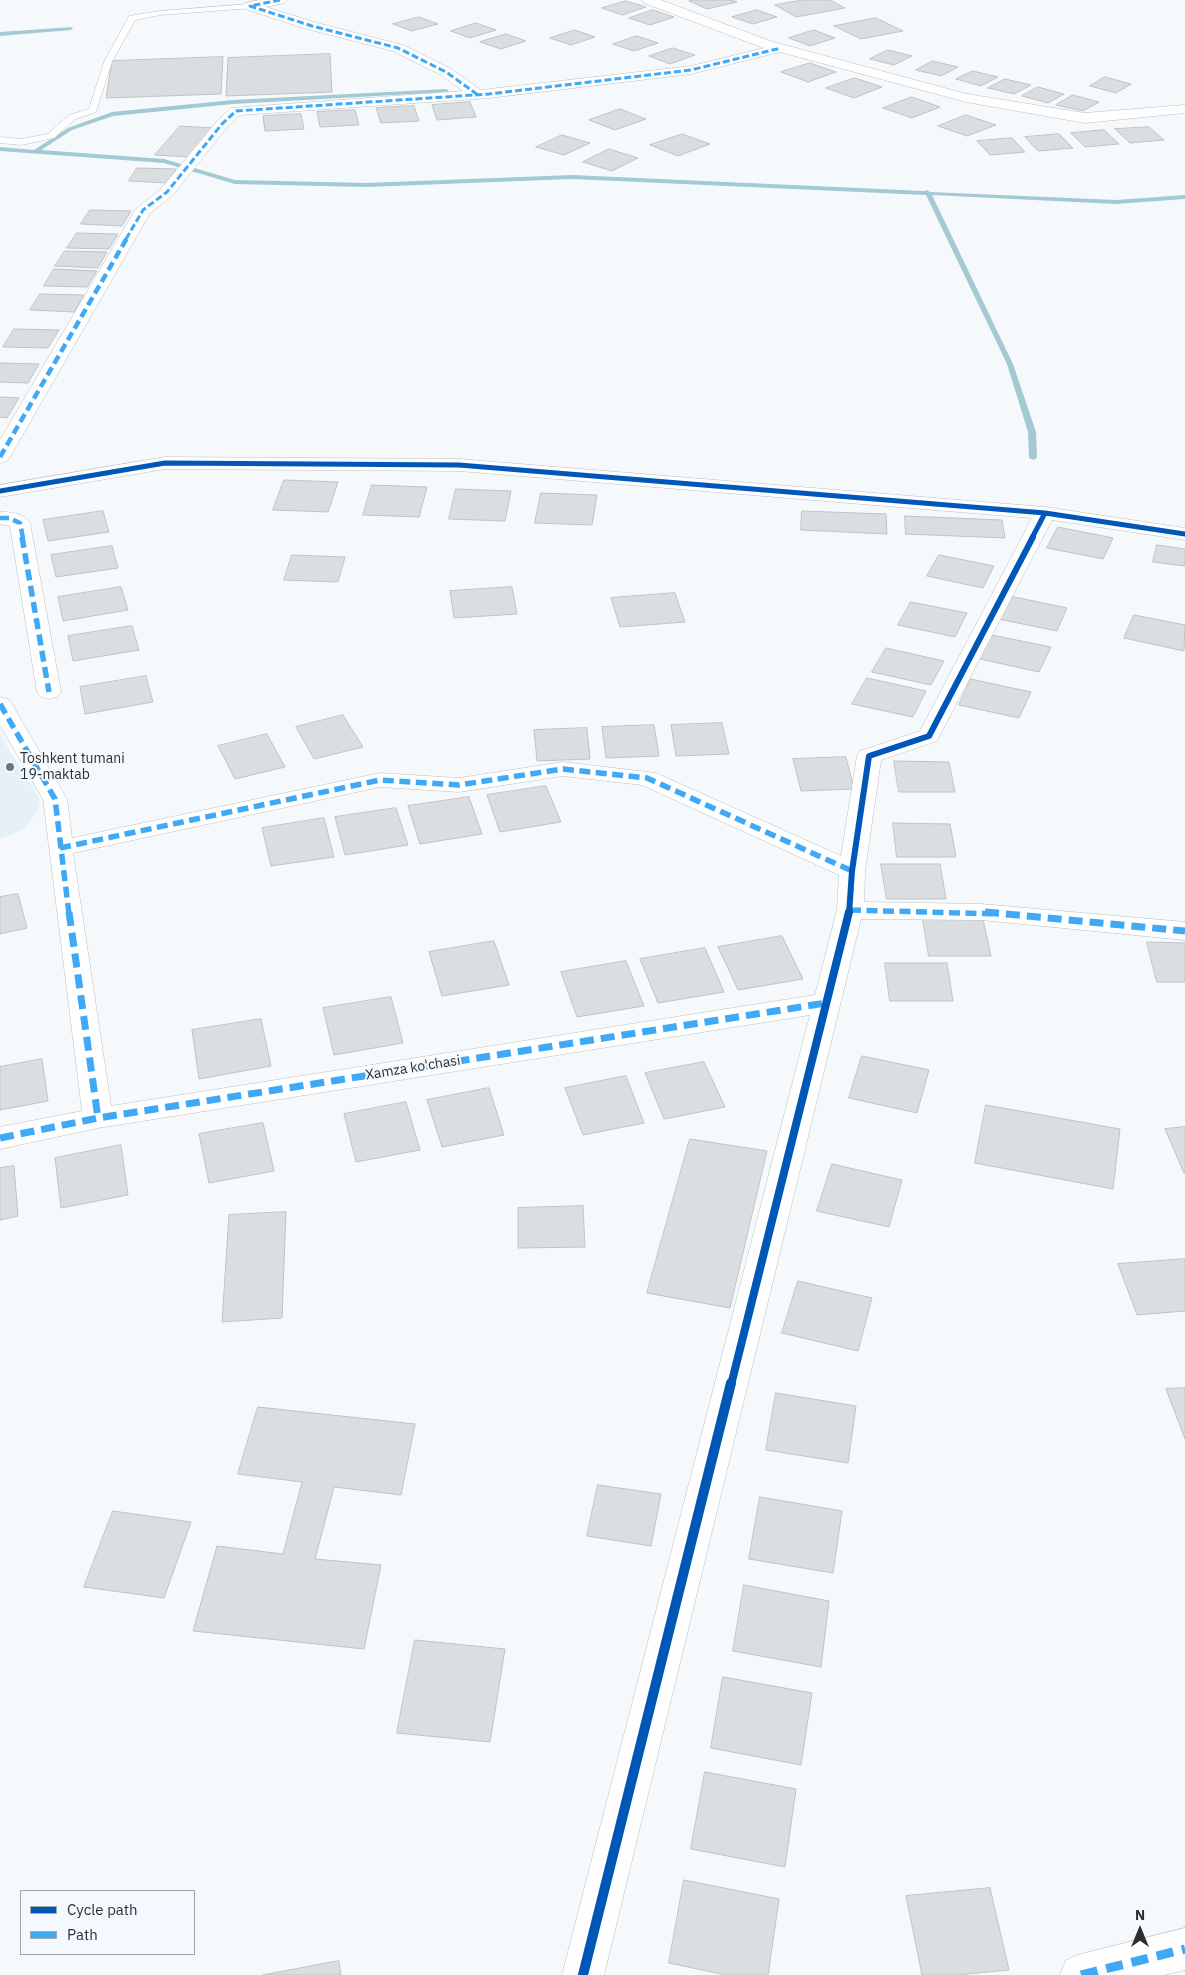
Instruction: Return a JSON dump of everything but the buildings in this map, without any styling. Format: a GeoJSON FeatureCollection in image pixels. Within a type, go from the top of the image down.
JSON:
{"type":"FeatureCollection","features":[{"type":"Feature","properties":{"kind":"street"},"geometry":{"type":"LineString","coordinates":[[250,6],[280,0]]}},
{"type":"Feature","properties":{"kind":"street"},"geometry":{"type":"LineString","coordinates":[[649,0],[781,48],[966,98],[1085,118],[1185,109]]}},
{"type":"Feature","properties":{"kind":"street"},"geometry":{"type":"LineString","coordinates":[[250,6],[312,26],[398,48],[446,72],[478,94]]}},
{"type":"Feature","properties":{"kind":"street"},"geometry":{"type":"LineString","coordinates":[[0,457],[144,210],[167,192],[222,124],[236,111],[478,94],[691,70],[781,48]]}},
{"type":"Feature","properties":{"kind":"street"},"geometry":{"type":"LineString","coordinates":[[0,492],[165,463],[459,465],[1045,513],[1185,534]]}},
{"type":"Feature","properties":{"kind":"street"},"geometry":{"type":"LineString","coordinates":[[583,1975],[850,910],[852,871],[869,756],[929,736],[1045,513]]}},
{"type":"Feature","properties":{"kind":"street"},"geometry":{"type":"LineString","coordinates":[[0,518],[9,518],[20,523],[49,692]]}},
{"type":"Feature","properties":{"kind":"street"},"geometry":{"type":"LineString","coordinates":[[0,704],[55,799],[60,848],[98,1118]]}},
{"type":"Feature","properties":{"kind":"street"},"geometry":{"type":"LineString","coordinates":[[60,848],[380,780],[459,785],[563,769],[647,778],[852,871]]}},
{"type":"Feature","properties":{"kind":"street"},"geometry":{"type":"LineString","coordinates":[[850,910],[981,912],[1185,931]]}},
{"type":"Feature","properties":{"kind":"street","name":"Xamza ko'chasi"},"geometry":{"type":"LineString","coordinates":[[0,1138],[98,1118],[826,1003]]}},
{"type":"Feature","properties":{"kind":"street"},"geometry":{"type":"LineString","coordinates":[[1082,1975],[1185,1949]]}},
{"type":"Feature","properties":{"kind":"lane"},"geometry":{"type":"LineString","coordinates":[[0,140],[21,142],[51,136],[72,117],[93,110],[98,84],[112,49],[132,18],[160,13],[250,6]]}},
{"type":"Feature","properties":{"kind":"shaded area","name":"Toshkent tumani 19-maktab"},"geometry":{"type":"Polygon","coordinates":[[[0,735],[40,799],[37,812],[23,830],[0,839],[0,735]]]}},
{"type":"Feature","properties":{"kind":"waterway"},"geometry":{"type":"LineString","coordinates":[[0,34],[71,28]]}},
{"type":"Feature","properties":{"kind":"waterway"},"geometry":{"type":"LineString","coordinates":[[36,151],[70,129],[112,114],[233,102],[446,91]]}},
{"type":"Feature","properties":{"kind":"waterway"},"geometry":{"type":"LineString","coordinates":[[0,149],[164,161],[235,182],[367,185],[572,177],[928,193]]}},
{"type":"Feature","properties":{"kind":"waterway"},"geometry":{"type":"LineString","coordinates":[[928,193],[1116,202],[1185,197]]}},
{"type":"Feature","properties":{"kind":"waterway"},"geometry":{"type":"LineString","coordinates":[[928,193],[1010,364],[1032,432],[1033,458]]}},
{"type":"Feature","properties":{"kind":"marked path"},"geometry":{"type":"LineString","coordinates":[[280,0],[250,6],[312,26],[398,48],[446,72],[478,95]]}},
{"type":"Feature","properties":{"kind":"marked path"},"geometry":{"type":"LineString","coordinates":[[0,457],[143,210],[167,192],[222,124],[236,111],[489,94],[691,70],[781,48]]}},
{"type":"Feature","properties":{"kind":"marked path"},"geometry":{"type":"LineString","coordinates":[[0,518],[9,518],[20,523],[49,692]]}},
{"type":"Feature","properties":{"kind":"marked path"},"geometry":{"type":"LineString","coordinates":[[0,704],[55,799],[60,848],[98,1118]]}},
{"type":"Feature","properties":{"kind":"marked path"},"geometry":{"type":"LineString","coordinates":[[60,848],[380,780],[459,785],[563,769],[647,778],[852,871]]}},
{"type":"Feature","properties":{"kind":"marked path"},"geometry":{"type":"LineString","coordinates":[[850,910],[981,912],[1185,931]]}},
{"type":"Feature","properties":{"kind":"marked path"},"geometry":{"type":"LineString","coordinates":[[0,1138],[98,1118],[826,1003]]}},
{"type":"Feature","properties":{"kind":"marked path"},"geometry":{"type":"LineString","coordinates":[[1081,1975],[1185,1949]]}},
{"type":"Feature","properties":{"kind":"cycle path"},"geometry":{"type":"LineString","coordinates":[[0,491],[165,463],[459,465],[1045,513],[1185,534]]}},
{"type":"Feature","properties":{"kind":"cycle path"},"geometry":{"type":"LineString","coordinates":[[583,1975],[850,910],[852,871],[869,756],[929,736],[1045,513]]}},
{"type":"Feature","properties":{"kind":"place","name":"Toshkent tumani 19-maktab"},"geometry":{"type":"Point","coordinates":[10,767]}}]}
